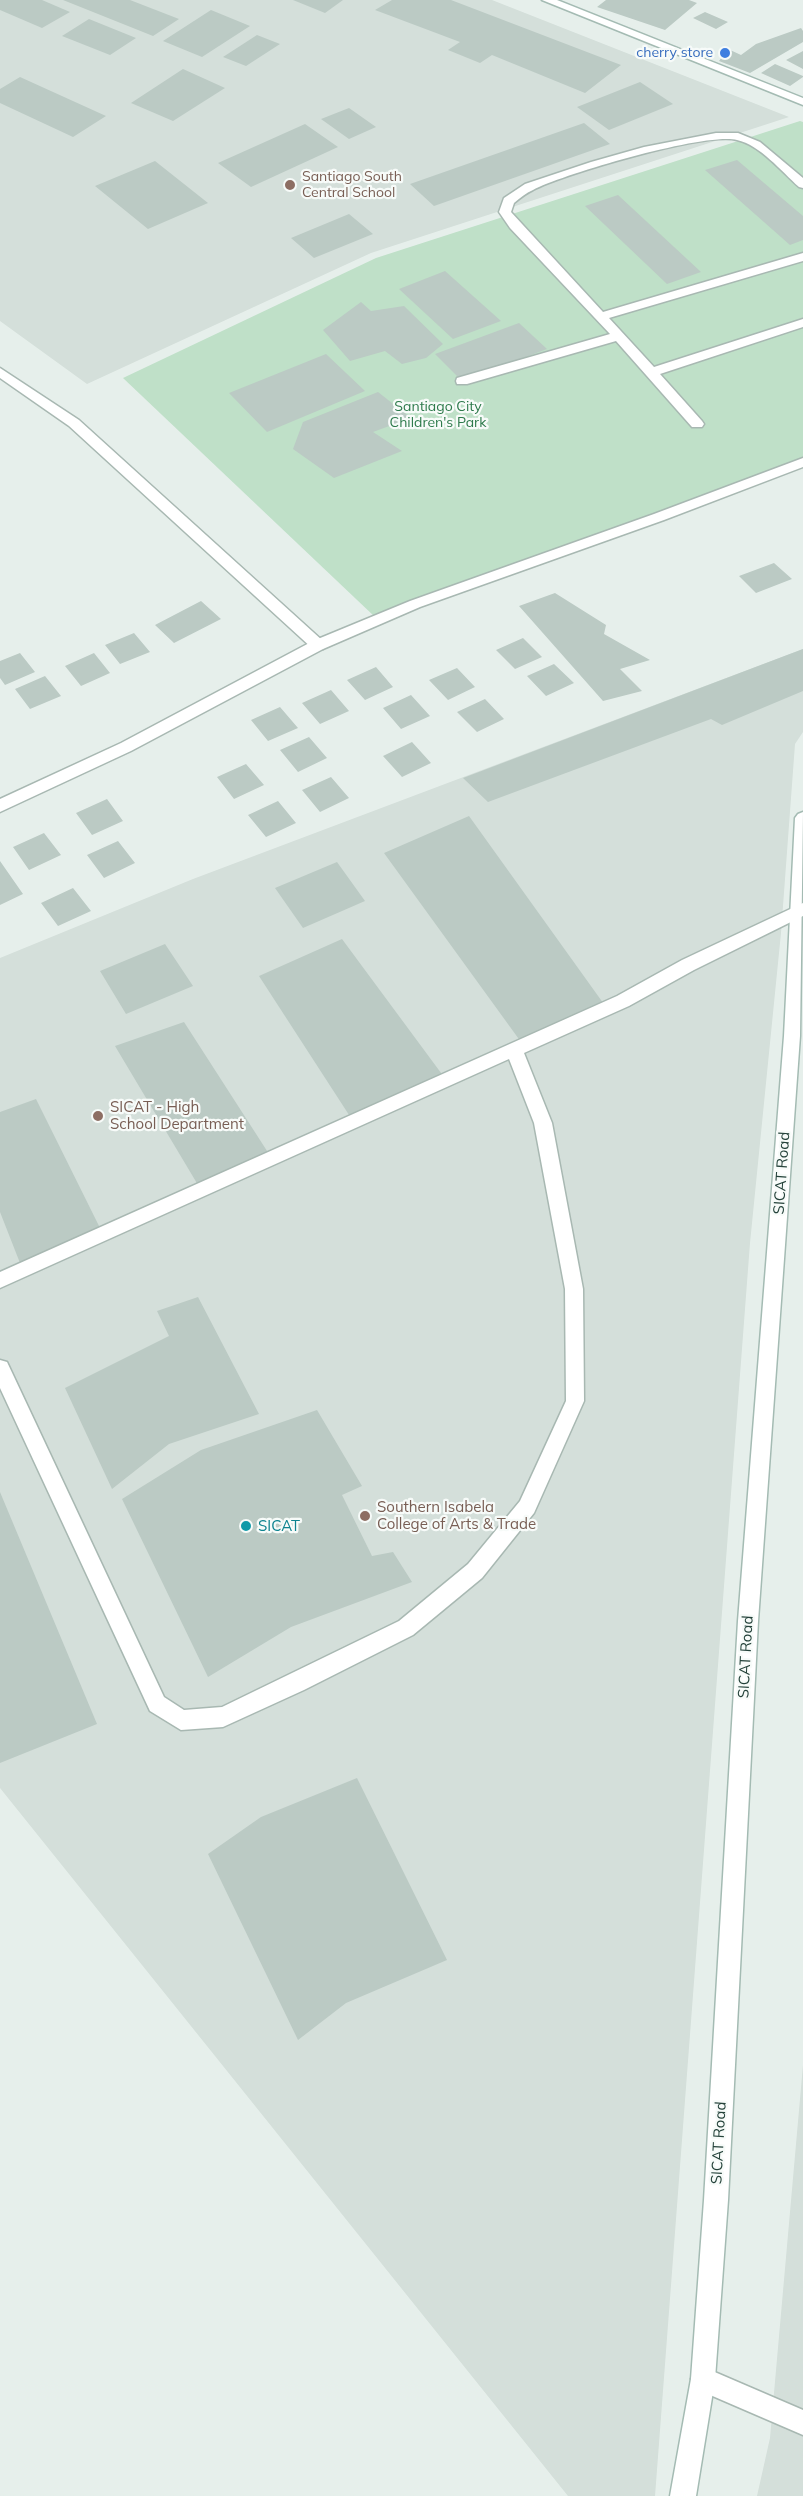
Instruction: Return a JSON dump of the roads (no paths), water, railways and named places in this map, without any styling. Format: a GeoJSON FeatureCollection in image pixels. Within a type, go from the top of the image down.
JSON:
{"type":"FeatureCollection","features":[{"type":"Feature","properties":{"kind":"street"},"geometry":{"type":"LineString","coordinates":[[547,0],[803,102]]}},
{"type":"Feature","properties":{"kind":"street"},"geometry":{"type":"LineString","coordinates":[[697,424],[652,372],[514,225],[505,212],[508,201],[529,187],[596,165],[648,149],[716,136],[738,136],[756,144],[803,184]]}},
{"type":"Feature","properties":{"kind":"street"},"geometry":{"type":"LineString","coordinates":[[600,317],[803,257]]}},
{"type":"Feature","properties":{"kind":"street"},"geometry":{"type":"LineString","coordinates":[[652,372],[803,323]]}},
{"type":"Feature","properties":{"kind":"street"},"geometry":{"type":"LineString","coordinates":[[462,381],[618,336]]}},
{"type":"Feature","properties":{"kind":"street"},"geometry":{"type":"LineString","coordinates":[[0,372],[74,423],[318,645]]}},
{"type":"Feature","properties":{"kind":"street"},"geometry":{"type":"LineString","coordinates":[[0,806],[126,747],[318,645],[415,604],[659,517],[803,462]]}},
{"type":"Feature","properties":{"kind":"street","name":"SICAT Road"},"geometry":{"type":"LineString","coordinates":[[683,2496],[704,2379],[748,1621],[792,1036],[803,818]]}},
{"type":"Feature","properties":{"kind":"street"},"geometry":{"type":"LineString","coordinates":[[0,1280],[623,1001],[679,970],[800,910]]}},
{"type":"Feature","properties":{"kind":"street"},"geometry":{"type":"LineString","coordinates":[[0,1368],[157,1704],[181,1720],[224,1717],[406,1628],[475,1571],[528,1507],[575,1401],[574,1289],[543,1123],[514,1050]]}},
{"type":"Feature","properties":{"kind":"street"},"geometry":{"type":"LineString","coordinates":[[704,2379],[803,2423]]}},
{"type":"Feature","properties":{"kind":"place","name":"cherry store"},"geometry":{"type":"Point","coordinates":[725,53]}},
{"type":"Feature","properties":{"kind":"place","name":"Santiago South Central School"},"geometry":{"type":"Point","coordinates":[290,185]}},
{"type":"Feature","properties":{"kind":"place","name":"SICAT - High School Department"},"geometry":{"type":"Point","coordinates":[98,1116]}},
{"type":"Feature","properties":{"kind":"place","name":"Southern Isabela College of Arts & Trade"},"geometry":{"type":"Point","coordinates":[365,1516]}},
{"type":"Feature","properties":{"kind":"place","name":"SICAT"},"geometry":{"type":"Point","coordinates":[246,1526]}},
{"type":"Feature","properties":{"kind":"park label","name":"Santiago City Children's Park"},"geometry":{"type":"Point","coordinates":[438,415]}}]}
